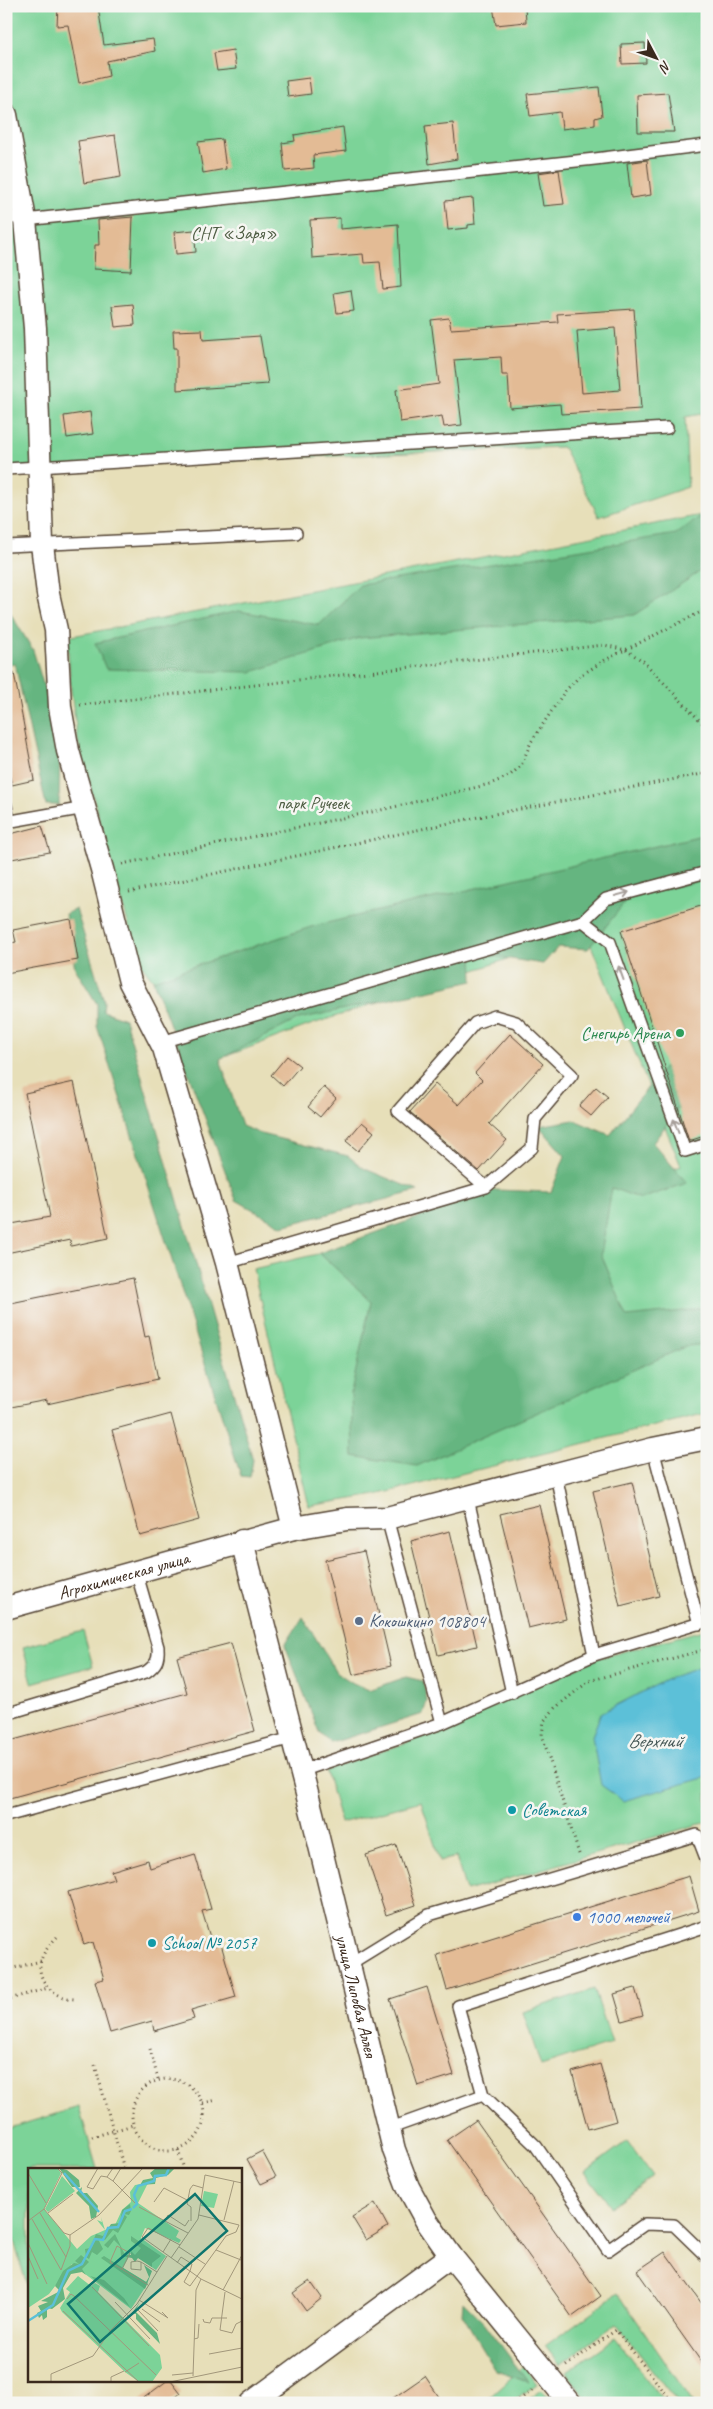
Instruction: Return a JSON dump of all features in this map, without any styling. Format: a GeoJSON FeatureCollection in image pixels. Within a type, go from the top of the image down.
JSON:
{"type":"FeatureCollection","features":[{"type":"Feature","properties":{"kind":"street"},"geometry":{"type":"LineString","coordinates":[[6,116],[16,218],[35,328],[42,544],[48,594],[56,630],[60,708],[68,751],[102,868],[130,982],[161,1042],[227,1263],[294,1528]]}},
{"type":"Feature","properties":{"kind":"street","name":"Агрохимическая улица"},"geometry":{"type":"LineString","coordinates":[[6,1608],[294,1528],[347,1519],[387,1518],[468,1499],[653,1449],[707,1438]]}},
{"type":"Feature","properties":{"kind":"street","name":"улица Липовая Аллея"},"geometry":{"type":"LineString","coordinates":[[242,1541],[394,2150],[418,2208],[451,2256],[570,2403]]}},
{"type":"Feature","properties":{"kind":"street"},"geometry":{"type":"LineString","coordinates":[[251,2403],[451,2256]]}},
{"type":"Feature","properties":{"kind":"lane"},"geometry":{"type":"LineString","coordinates":[[16,218],[595,159],[707,145]]}},
{"type":"Feature","properties":{"kind":"lane"},"geometry":{"type":"LineString","coordinates":[[6,469],[667,428]]}},
{"type":"Feature","properties":{"kind":"lane"},"geometry":{"type":"LineString","coordinates":[[6,546],[296,534]]}},
{"type":"Feature","properties":{"kind":"lane"},"geometry":{"type":"LineString","coordinates":[[6,805],[8,822],[85,808]]}},
{"type":"Feature","properties":{"kind":"lane"},"geometry":{"type":"LineString","coordinates":[[161,1042],[583,921],[606,899],[707,872]]}},
{"type":"Feature","properties":{"kind":"lane"},"geometry":{"type":"LineString","coordinates":[[583,921],[610,942],[685,1151],[707,1144]]}},
{"type":"Feature","properties":{"kind":"lane"},"geometry":{"type":"LineString","coordinates":[[227,1263],[486,1187],[532,1148],[535,1119],[572,1075],[516,1022],[495,1016],[475,1023],[398,1111],[486,1187]]}},
{"type":"Feature","properties":{"kind":"lane"},"geometry":{"type":"LineString","coordinates":[[301,1772],[442,1723],[594,1655],[703,1622],[653,1449]]}},
{"type":"Feature","properties":{"kind":"lane"},"geometry":{"type":"LineString","coordinates":[[556,1475],[594,1655]]}},
{"type":"Feature","properties":{"kind":"lane"},"geometry":{"type":"LineString","coordinates":[[468,1499],[512,1693]]}},
{"type":"Feature","properties":{"kind":"lane"},"geometry":{"type":"LineString","coordinates":[[387,1518],[442,1723]]}},
{"type":"Feature","properties":{"kind":"lane"},"geometry":{"type":"LineString","coordinates":[[6,1714],[146,1672],[155,1665],[159,1657],[158,1647],[136,1571]]}},
{"type":"Feature","properties":{"kind":"lane"},"geometry":{"type":"LineString","coordinates":[[6,1816],[292,1738]]}},
{"type":"Feature","properties":{"kind":"lane"},"geometry":{"type":"LineString","coordinates":[[347,1963],[356,1960],[429,1915],[702,1835],[707,1861]]}},
{"type":"Feature","properties":{"kind":"lane"},"geometry":{"type":"LineString","coordinates":[[707,1926],[458,2006],[483,2095],[536,2146],[608,2250],[645,2224],[674,2225],[707,2258]]}},
{"type":"Feature","properties":{"kind":"lane"},"geometry":{"type":"LineString","coordinates":[[388,2129],[483,2095]]}},
{"type":"Feature","properties":{"kind":"path"},"geometry":{"type":"LineString","coordinates":[[102,868],[381,810],[490,784],[509,776],[521,766],[531,742],[565,691],[580,676],[626,650],[707,609]]}},
{"type":"Feature","properties":{"kind":"path"},"geometry":{"type":"LineString","coordinates":[[60,708],[604,645],[626,650],[643,661],[707,728]]}},
{"type":"Feature","properties":{"kind":"path"},"geometry":{"type":"LineString","coordinates":[[109,896],[468,818],[707,773]]}},
{"type":"Feature","properties":{"kind":"path"},"geometry":{"type":"LineString","coordinates":[[584,1869],[542,1735],[544,1721],[572,1693],[589,1681],[707,1649]]}},
{"type":"Feature","properties":{"kind":"path"},"geometry":{"type":"LineString","coordinates":[[57,1937],[41,1961],[43,1979],[48,1988],[66,1999],[76,2000]]}},
{"type":"Feature","properties":{"kind":"path"},"geometry":{"type":"LineString","coordinates":[[6,1970],[41,1961]]}},
{"type":"Feature","properties":{"kind":"path"},"geometry":{"type":"LineString","coordinates":[[6,2000],[48,1988]]}},
{"type":"Feature","properties":{"kind":"path"},"geometry":{"type":"LineString","coordinates":[[150,2048],[158,2079]]}},
{"type":"Feature","properties":{"kind":"path"},"geometry":{"type":"LineString","coordinates":[[96,2065],[124,2168]]}},
{"type":"Feature","properties":{"kind":"path"},"geometry":{"type":"LineString","coordinates":[[172,2078],[183,2081],[191,2086],[203,2103],[205,2116],[203,2128],[188,2145],[178,2150],[169,2151],[151,2147],[143,2141],[134,2126],[132,2109],[135,2099],[148,2084],[158,2079],[172,2078]]}},
{"type":"Feature","properties":{"kind":"path"},"geometry":{"type":"LineString","coordinates":[[203,2103],[217,2100]]}},
{"type":"Feature","properties":{"kind":"path"},"geometry":{"type":"LineString","coordinates":[[92,2137],[134,2126]]}},
{"type":"Feature","properties":{"kind":"path"},"geometry":{"type":"LineString","coordinates":[[178,2150],[183,2166]]}},
{"type":"Feature","properties":{"kind":"path"},"geometry":{"type":"LineString","coordinates":[[559,2371],[616,2330],[673,2403]]}},
{"type":"Feature","properties":{"kind":"green space","name":"СНТ «Заря»"},"geometry":{"type":"Polygon","coordinates":[[[6,6],[707,6],[707,413],[685,417],[688,487],[599,517],[563,447],[6,469],[6,6]]]}},
{"type":"Feature","properties":{"kind":"green space"},"geometry":{"type":"Polygon","coordinates":[[[707,512],[707,567],[634,615],[359,638],[251,672],[106,669],[95,643],[239,611],[319,625],[360,585],[676,534],[707,512]]]}},
{"type":"Feature","properties":{"kind":"green space","name":"парк Ручеек"},"geometry":{"type":"Polygon","coordinates":[[[707,514],[707,1413],[376,1495],[309,1506],[253,1269],[641,1179],[681,1166],[586,933],[310,1025],[189,1070],[153,980],[138,960],[78,742],[71,691],[67,637],[707,514]]]}},
{"type":"Feature","properties":{"kind":"green space"},"geometry":{"type":"Polygon","coordinates":[[[9,611],[33,650],[60,741],[59,805],[46,805],[15,664],[6,665],[6,612],[9,611]]]}},
{"type":"Feature","properties":{"kind":"green space"},"geometry":{"type":"Polygon","coordinates":[[[707,834],[707,879],[629,897],[588,949],[558,947],[543,964],[472,953],[473,981],[299,1019],[220,1059],[242,1126],[261,1134],[348,1156],[365,1169],[418,1191],[282,1226],[236,1200],[153,980],[314,926],[707,834]]]}},
{"type":"Feature","properties":{"kind":"green space"},"geometry":{"type":"Polygon","coordinates":[[[76,909],[104,1001],[103,1011],[125,1019],[253,1460],[250,1477],[241,1476],[97,1026],[97,1004],[75,968],[65,914],[76,909]]]}},
{"type":"Feature","properties":{"kind":"green space"},"geometry":{"type":"Polygon","coordinates":[[[707,1038],[679,1107],[653,1143],[687,1183],[641,1199],[612,1188],[601,1254],[627,1317],[693,1310],[707,1306],[707,1344],[687,1346],[417,1466],[353,1456],[351,1393],[371,1301],[319,1253],[495,1190],[551,1192],[565,1156],[539,1126],[574,1120],[610,1135],[664,1067],[707,1038]]]}},
{"type":"Feature","properties":{"kind":"green space"},"geometry":{"type":"Polygon","coordinates":[[[303,1617],[336,1672],[353,1683],[369,1690],[406,1677],[423,1681],[427,1701],[423,1714],[331,1743],[319,1732],[285,1645],[303,1617]]]}},
{"type":"Feature","properties":{"kind":"green space"},"geometry":{"type":"Polygon","coordinates":[[[707,1629],[707,1822],[466,1891],[456,1857],[440,1861],[421,1801],[341,1823],[326,1771],[442,1730],[595,1659],[707,1629]]]}},
{"type":"Feature","properties":{"kind":"green space"},"geometry":{"type":"Polygon","coordinates":[[[83,1631],[93,1666],[32,1683],[23,1647],[83,1631]]]}},
{"type":"Feature","properties":{"kind":"green space"},"geometry":{"type":"Polygon","coordinates":[[[594,1989],[612,2043],[541,2066],[523,2012],[594,1989]]]}},
{"type":"Feature","properties":{"kind":"green space"},"geometry":{"type":"Polygon","coordinates":[[[79,2107],[97,2168],[28,2168],[28,2290],[6,2213],[6,2129],[79,2107]]]}},
{"type":"Feature","properties":{"kind":"green space"},"geometry":{"type":"Polygon","coordinates":[[[627,2141],[653,2176],[611,2207],[585,2172],[627,2141]]]}},
{"type":"Feature","properties":{"kind":"green space"},"geometry":{"type":"Polygon","coordinates":[[[618,2293],[693,2403],[678,2403],[616,2324],[560,2365],[545,2346],[618,2293]]]}},
{"type":"Feature","properties":{"kind":"green space"},"geometry":{"type":"Polygon","coordinates":[[[463,2301],[484,2322],[528,2382],[496,2371],[462,2314],[463,2301]]]}},
{"type":"Feature","properties":{"kind":"green space"},"geometry":{"type":"Polygon","coordinates":[[[615,2338],[665,2403],[590,2403],[566,2372],[615,2338]]]}},
{"type":"Feature","properties":{"kind":"green space"},"geometry":{"type":"Polygon","coordinates":[[[524,2366],[537,2384],[510,2403],[483,2403],[524,2366]]]}},
{"type":"Feature","properties":{"kind":"green space"},"geometry":{"type":"Polygon","coordinates":[[[542,2390],[552,2403],[524,2403],[542,2390]]]}},
{"type":"Feature","properties":{"kind":"water","name":"Верхний"},"geometry":{"type":"Polygon","coordinates":[[[707,1665],[707,1777],[623,1801],[601,1785],[592,1736],[601,1713],[672,1677],[707,1665]]]}},
{"type":"Feature","properties":{"kind":"building"},"geometry":{"type":"Polygon","coordinates":[[[58,6],[98,6],[104,45],[153,39],[155,51],[107,61],[109,76],[79,83],[68,25],[57,26],[58,6]]]}},
{"type":"Feature","properties":{"kind":"building"},"geometry":{"type":"Polygon","coordinates":[[[493,6],[525,6],[526,22],[496,25],[493,6]]]}},
{"type":"Feature","properties":{"kind":"building"},"geometry":{"type":"Polygon","coordinates":[[[645,43],[646,63],[622,64],[621,44],[645,43]]]}},
{"type":"Feature","properties":{"kind":"building"},"geometry":{"type":"Polygon","coordinates":[[[233,50],[236,69],[217,71],[214,53],[233,50]]]}},
{"type":"Feature","properties":{"kind":"building"},"geometry":{"type":"Polygon","coordinates":[[[309,78],[311,94],[288,97],[286,81],[309,78]]]}},
{"type":"Feature","properties":{"kind":"building"},"geometry":{"type":"Polygon","coordinates":[[[599,87],[602,116],[595,118],[595,125],[562,129],[560,112],[530,116],[527,94],[599,87]]]}},
{"type":"Feature","properties":{"kind":"building"},"geometry":{"type":"Polygon","coordinates":[[[668,93],[674,132],[638,132],[637,95],[668,93]]]}},
{"type":"Feature","properties":{"kind":"building"},"geometry":{"type":"Polygon","coordinates":[[[453,123],[457,159],[429,164],[425,126],[453,123]]]}},
{"type":"Feature","properties":{"kind":"building"},"geometry":{"type":"Polygon","coordinates":[[[343,127],[346,151],[313,155],[314,168],[285,171],[282,143],[295,141],[294,135],[343,127]]]}},
{"type":"Feature","properties":{"kind":"building"},"geometry":{"type":"Polygon","coordinates":[[[115,135],[121,177],[84,183],[78,141],[115,135]]]}},
{"type":"Feature","properties":{"kind":"building"},"geometry":{"type":"Polygon","coordinates":[[[222,139],[226,169],[203,173],[198,142],[222,139]]]}},
{"type":"Feature","properties":{"kind":"building"},"geometry":{"type":"Polygon","coordinates":[[[647,160],[651,195],[631,198],[627,163],[647,160]]]}},
{"type":"Feature","properties":{"kind":"building"},"geometry":{"type":"Polygon","coordinates":[[[559,170],[564,204],[543,206],[538,173],[559,170]]]}},
{"type":"Feature","properties":{"kind":"building"},"geometry":{"type":"Polygon","coordinates":[[[473,198],[475,224],[468,225],[468,228],[448,230],[445,201],[473,198]]]}},
{"type":"Feature","properties":{"kind":"building"},"geometry":{"type":"Polygon","coordinates":[[[133,217],[131,271],[94,269],[95,245],[99,245],[98,220],[133,217]]]}},
{"type":"Feature","properties":{"kind":"building"},"geometry":{"type":"Polygon","coordinates":[[[340,218],[340,229],[398,224],[401,287],[383,289],[380,262],[364,263],[363,254],[312,258],[310,220],[340,218]]]}},
{"type":"Feature","properties":{"kind":"building"},"geometry":{"type":"Polygon","coordinates":[[[194,230],[196,252],[176,254],[174,232],[194,230]]]}},
{"type":"Feature","properties":{"kind":"building"},"geometry":{"type":"Polygon","coordinates":[[[351,290],[354,311],[337,313],[334,293],[351,290]]]}},
{"type":"Feature","properties":{"kind":"building"},"geometry":{"type":"Polygon","coordinates":[[[133,304],[135,325],[115,327],[112,306],[133,304]]]}},
{"type":"Feature","properties":{"kind":"building"},"geometry":{"type":"Polygon","coordinates":[[[634,309],[641,409],[561,414],[560,404],[510,408],[508,375],[502,375],[501,357],[454,360],[462,425],[444,427],[442,416],[400,422],[396,390],[439,384],[431,320],[449,318],[451,329],[558,322],[557,314],[634,309]],[[615,328],[577,331],[582,393],[620,390],[615,328]]]}},
{"type":"Feature","properties":{"kind":"building"},"geometry":{"type":"Polygon","coordinates":[[[202,330],[203,340],[260,336],[268,384],[177,390],[177,348],[174,348],[173,331],[202,330]]]}},
{"type":"Feature","properties":{"kind":"building"},"geometry":{"type":"Polygon","coordinates":[[[90,412],[93,434],[67,438],[64,416],[90,412]]]}},
{"type":"Feature","properties":{"kind":"building"},"geometry":{"type":"Polygon","coordinates":[[[14,673],[34,780],[12,785],[6,762],[6,674],[14,673]]]}},
{"type":"Feature","properties":{"kind":"building"},"geometry":{"type":"Polygon","coordinates":[[[42,826],[50,852],[6,860],[6,835],[42,826]]]}},
{"type":"Feature","properties":{"kind":"building","name":"Снегирь Арена"},"geometry":{"type":"Polygon","coordinates":[[[707,904],[707,1135],[689,1141],[621,931],[707,904]]]}},
{"type":"Feature","properties":{"kind":"building"},"geometry":{"type":"Polygon","coordinates":[[[71,919],[78,960],[6,973],[6,944],[16,942],[13,930],[71,919]]]}},
{"type":"Feature","properties":{"kind":"building"},"geometry":{"type":"Polygon","coordinates":[[[510,1034],[543,1064],[489,1124],[507,1140],[479,1171],[410,1112],[435,1084],[459,1105],[482,1080],[475,1073],[510,1034]]]}},
{"type":"Feature","properties":{"kind":"building"},"geometry":{"type":"Polygon","coordinates":[[[287,1056],[300,1066],[283,1086],[271,1075],[287,1056]]]}},
{"type":"Feature","properties":{"kind":"building"},"geometry":{"type":"Polygon","coordinates":[[[74,1082],[108,1238],[71,1246],[70,1240],[6,1253],[6,1225],[50,1217],[25,1093],[74,1082]]]}},
{"type":"Feature","properties":{"kind":"building"},"geometry":{"type":"Polygon","coordinates":[[[324,1087],[336,1098],[320,1117],[308,1107],[324,1087]]]}},
{"type":"Feature","properties":{"kind":"building"},"geometry":{"type":"Polygon","coordinates":[[[596,1087],[608,1097],[591,1116],[579,1106],[596,1087]]]}},
{"type":"Feature","properties":{"kind":"building"},"geometry":{"type":"Polygon","coordinates":[[[362,1122],[374,1132],[358,1151],[346,1141],[362,1122]]]}},
{"type":"Feature","properties":{"kind":"building"},"geometry":{"type":"Polygon","coordinates":[[[133,1278],[145,1337],[149,1336],[158,1379],[47,1404],[47,1400],[6,1408],[6,1304],[133,1278]]]}},
{"type":"Feature","properties":{"kind":"building"},"geometry":{"type":"Polygon","coordinates":[[[171,1414],[199,1520],[140,1536],[112,1430],[171,1414]]]}},
{"type":"Feature","properties":{"kind":"building"},"geometry":{"type":"Polygon","coordinates":[[[632,1482],[659,1596],[620,1606],[593,1491],[632,1482]]]}},
{"type":"Feature","properties":{"kind":"building"},"geometry":{"type":"Polygon","coordinates":[[[539,1505],[566,1619],[528,1628],[500,1514],[539,1505]]]}},
{"type":"Feature","properties":{"kind":"building"},"geometry":{"type":"Polygon","coordinates":[[[450,1531],[477,1646],[438,1655],[411,1541],[450,1531]]]}},
{"type":"Feature","properties":{"kind":"building"},"geometry":{"type":"Polygon","coordinates":[[[364,1551],[391,1666],[353,1675],[325,1560],[364,1551]]]}},
{"type":"Feature","properties":{"kind":"building"},"geometry":{"type":"Polygon","coordinates":[[[231,1643],[255,1731],[6,1799],[6,1742],[187,1693],[177,1657],[231,1643]]]}},
{"type":"Feature","properties":{"kind":"building"},"geometry":{"type":"Polygon","coordinates":[[[396,1845],[416,1905],[386,1915],[366,1855],[396,1845]]]}},
{"type":"Feature","properties":{"kind":"building","name":"School № 2057"},"geometry":{"type":"Polygon","coordinates":[[[195,1854],[211,1909],[202,1911],[213,1947],[221,1944],[236,1997],[191,2010],[194,2019],[154,2031],[152,2021],[110,2033],[95,1981],[104,1979],[93,1942],[84,1945],[68,1892],[114,1879],[111,1871],[148,1860],[150,1868],[195,1854]]]}},
{"type":"Feature","properties":{"kind":"building"},"geometry":{"type":"Polygon","coordinates":[[[689,1876],[699,1911],[447,1990],[437,1955],[689,1876]]]}},
{"type":"Feature","properties":{"kind":"building"},"geometry":{"type":"Polygon","coordinates":[[[427,1987],[454,2075],[418,2086],[390,1999],[427,1987]]]}},
{"type":"Feature","properties":{"kind":"building"},"geometry":{"type":"Polygon","coordinates":[[[635,1988],[643,2015],[622,2021],[614,1994],[635,1988]]]}},
{"type":"Feature","properties":{"kind":"building"},"geometry":{"type":"Polygon","coordinates":[[[600,2064],[616,2121],[588,2129],[572,2072],[600,2064]]]}},
{"type":"Feature","properties":{"kind":"building"},"geometry":{"type":"Polygon","coordinates":[[[476,2120],[601,2296],[572,2317],[447,2140],[476,2120]]]}},
{"type":"Feature","properties":{"kind":"building"},"geometry":{"type":"Polygon","coordinates":[[[262,2151],[276,2177],[261,2184],[247,2159],[262,2151]]]}},
{"type":"Feature","properties":{"kind":"building"},"geometry":{"type":"Polygon","coordinates":[[[375,2203],[388,2227],[366,2240],[352,2217],[375,2203]]]}},
{"type":"Feature","properties":{"kind":"building"},"geometry":{"type":"Polygon","coordinates":[[[665,2252],[707,2311],[707,2370],[637,2271],[665,2252]]]}},
{"type":"Feature","properties":{"kind":"building"},"geometry":{"type":"Polygon","coordinates":[[[310,2281],[322,2298],[306,2311],[293,2293],[310,2281]]]}},
{"type":"Feature","properties":{"kind":"building"},"geometry":{"type":"Polygon","coordinates":[[[425,2376],[443,2403],[386,2403],[425,2376]]]}},
{"type":"Feature","properties":{"kind":"building"},"geometry":{"type":"Polygon","coordinates":[[[165,2382],[173,2382],[181,2393],[168,2403],[137,2403],[165,2382]]]}},
{"type":"Feature","properties":{"kind":"place","name":"Снегирь Арена"},"geometry":{"type":"Point","coordinates":[680,1033]}},
{"type":"Feature","properties":{"kind":"place","name":"Кокошкино 108804"},"geometry":{"type":"Point","coordinates":[359,1621]}},
{"type":"Feature","properties":{"kind":"place","name":"Советская"},"geometry":{"type":"Point","coordinates":[512,1810]}},
{"type":"Feature","properties":{"kind":"place","name":"1000 мелочей"},"geometry":{"type":"Point","coordinates":[577,1917]}},
{"type":"Feature","properties":{"kind":"place","name":"School № 2057"},"geometry":{"type":"Point","coordinates":[152,1943]}}]}
